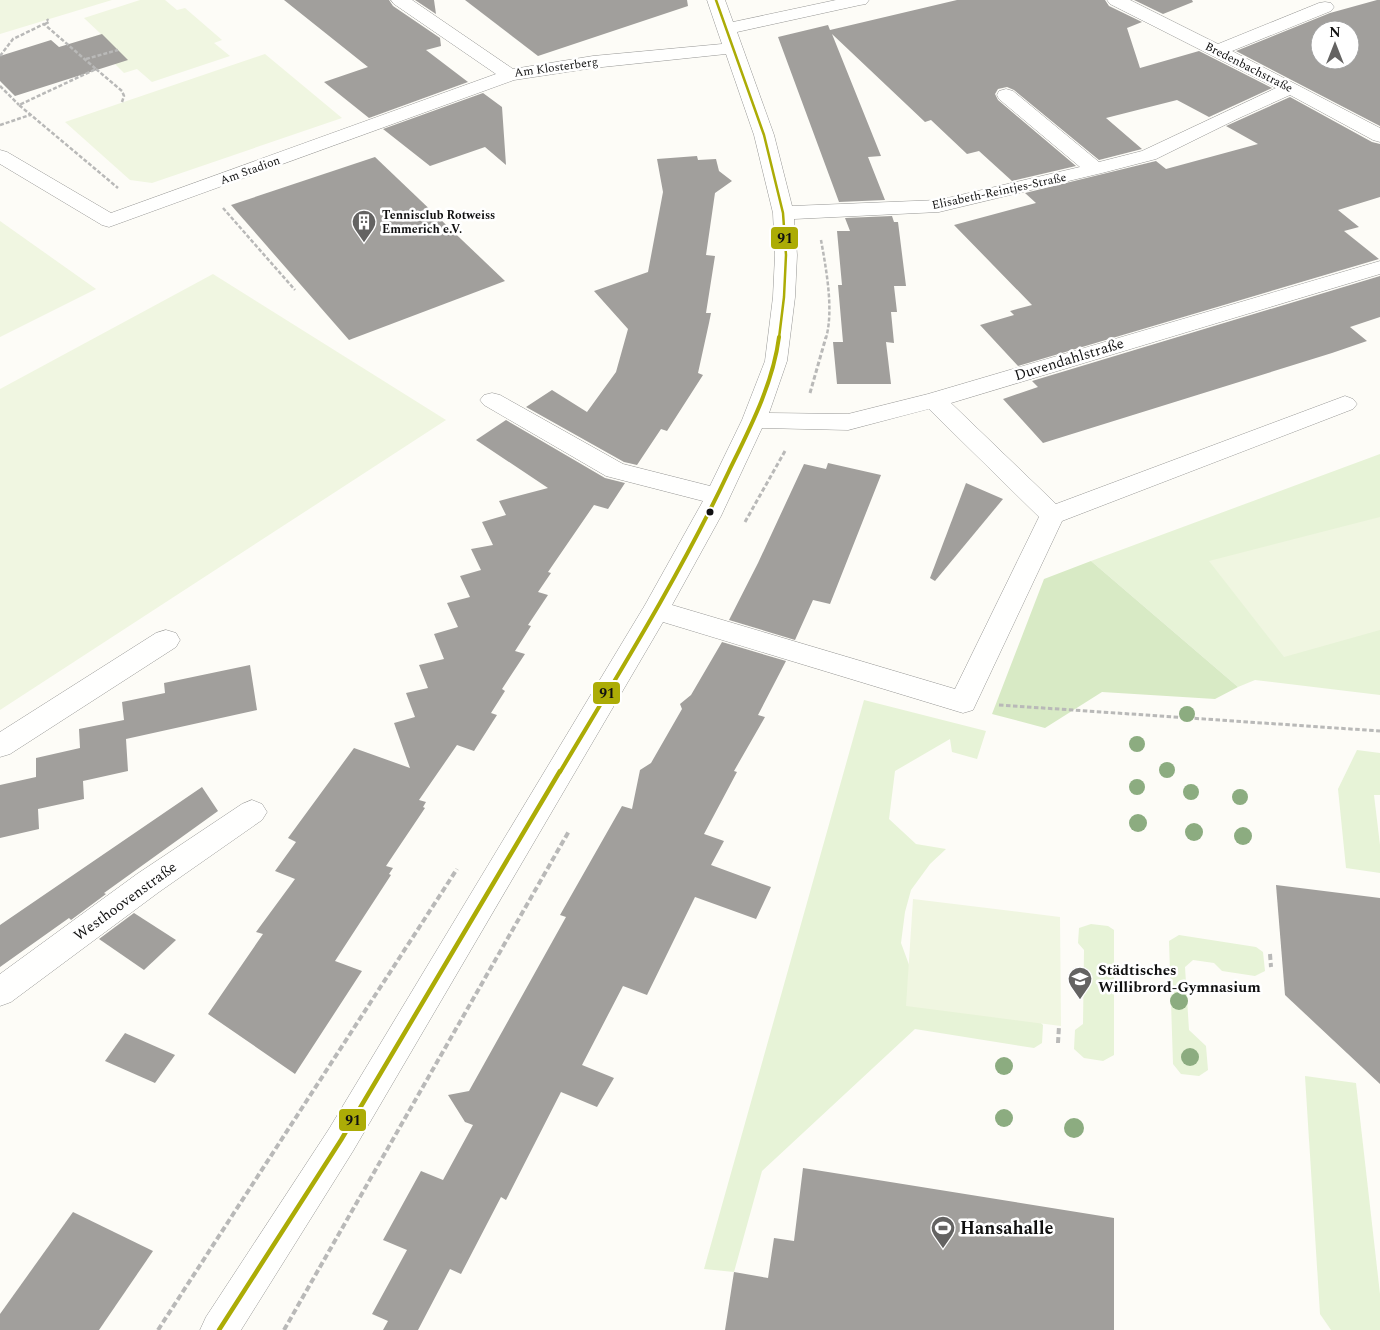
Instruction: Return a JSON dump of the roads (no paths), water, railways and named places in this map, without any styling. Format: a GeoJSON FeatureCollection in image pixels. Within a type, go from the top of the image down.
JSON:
{"type":"FeatureCollection","features":[{"type":"Feature","properties":{"kind":"street","name":"Am Klosterberg"},"geometry":{"type":"LineString","coordinates":[[400,0],[510,75],[730,39],[860,0]]}},
{"type":"Feature","properties":{"kind":"street"},"geometry":{"type":"LineString","coordinates":[[219,1330],[341,1140],[656,610],[718,496],[754,420],[776,362],[784,297],[786,255],[783,213],[764,135],[716,0]]}},
{"type":"Feature","properties":{"kind":"street","name":"Bredenbachstraße"},"geometry":{"type":"LineString","coordinates":[[1116,0],[1291,88],[1380,136]]}},
{"type":"Feature","properties":{"kind":"street"},"geometry":{"type":"LineString","coordinates":[[1217,51],[1325,7]]}},
{"type":"Feature","properties":{"kind":"street","name":"Am Stadion"},"geometry":{"type":"LineString","coordinates":[[0,156],[109,221],[510,75]]}},
{"type":"Feature","properties":{"kind":"street","name":"Elisabeth-Reintjes-Straße"},"geometry":{"type":"LineString","coordinates":[[783,213],[939,206],[1095,170],[1149,155],[1230,115],[1291,88]]}},
{"type":"Feature","properties":{"kind":"street","name":"Elisabeth-Reintjes-Straße"},"geometry":{"type":"LineString","coordinates":[[1006,95],[1095,170]]}},
{"type":"Feature","properties":{"kind":"street","name":"Duvendahlstraße"},"geometry":{"type":"LineString","coordinates":[[754,420],[848,422],[934,400],[1380,267]]}},
{"type":"Feature","properties":{"kind":"street"},"geometry":{"type":"LineString","coordinates":[[492,400],[614,470],[718,496]]}},
{"type":"Feature","properties":{"kind":"street"},"geometry":{"type":"LineString","coordinates":[[934,400],[1052,515]]}},
{"type":"Feature","properties":{"kind":"street"},"geometry":{"type":"LineString","coordinates":[[656,610],[963,702],[1052,515],[1345,404]]}},
{"type":"Feature","properties":{"kind":"street"},"geometry":{"type":"LineString","coordinates":[[0,746],[166,640]]}},
{"type":"Feature","properties":{"kind":"street","name":"Westhoovenstraße"},"geometry":{"type":"LineString","coordinates":[[0,992],[148,883],[252,812]]}},
{"type":"Feature","properties":{"kind":"place","name":"Tennisclub Rotweiss Emmerich e.V."},"geometry":{"type":"Point","coordinates":[364,243]}},
{"type":"Feature","properties":{"kind":"place","name":"Städtisches Willibrord-Gymnasium"},"geometry":{"type":"Point","coordinates":[1080,1000]}},
{"type":"Feature","properties":{"kind":"place","name":"Hansahalle"},"geometry":{"type":"Point","coordinates":[943,1249]}}]}
